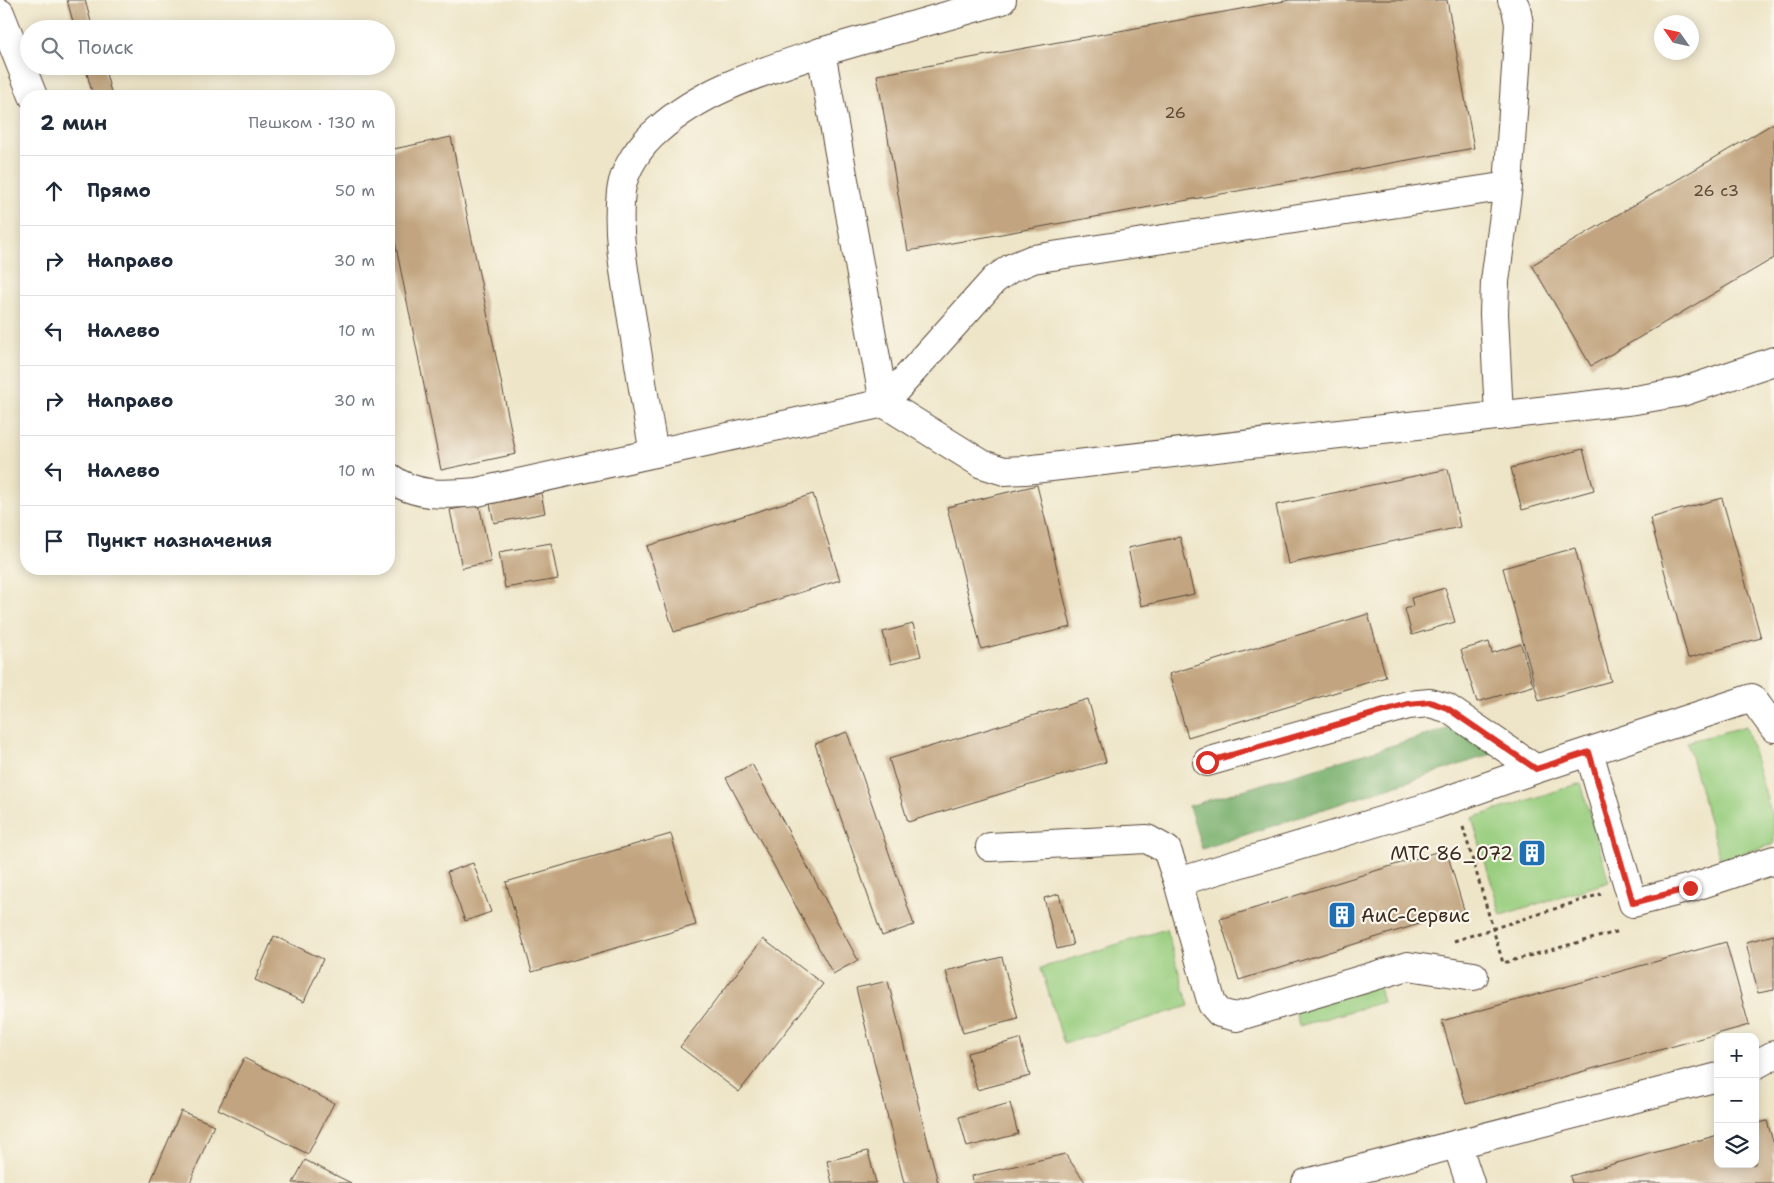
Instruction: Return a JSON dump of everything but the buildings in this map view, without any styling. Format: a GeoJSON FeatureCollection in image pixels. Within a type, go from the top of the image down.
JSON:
{"type":"FeatureCollection","features":[{"type":"Feature","properties":{"kind":"lane"},"geometry":{"type":"LineString","coordinates":[[654,454],[621,252],[622,189],[630,165],[657,130],[678,114],[714,93],[761,73],[821,52],[1002,0]]}},
{"type":"Feature","properties":{"kind":"lane"},"geometry":{"type":"LineString","coordinates":[[1499,416],[1494,314],[1495,281],[1508,186],[1519,24],[1516,8],[1512,0]]}},
{"type":"Feature","properties":{"kind":"lane"},"geometry":{"type":"LineString","coordinates":[[0,14],[20,64]]}},
{"type":"Feature","properties":{"kind":"lane"},"geometry":{"type":"LineString","coordinates":[[821,52],[884,403],[982,464],[1004,471],[1635,400],[1682,392],[1774,361]]}},
{"type":"Feature","properties":{"kind":"lane"},"geometry":{"type":"LineString","coordinates":[[25,75],[31,90]]}},
{"type":"Feature","properties":{"kind":"lane"},"geometry":{"type":"LineString","coordinates":[[395,481],[409,490],[431,494],[477,492],[884,403],[994,280],[1011,268],[1033,258],[1508,186]]}},
{"type":"Feature","properties":{"kind":"lane"},"geometry":{"type":"LineString","coordinates":[[1178,882],[1455,798],[1536,769],[1752,698],[1774,728]]}},
{"type":"Feature","properties":{"kind":"lane"},"geometry":{"type":"LineString","coordinates":[[1207,762],[1408,704],[1430,702],[1447,708],[1536,769]]}},
{"type":"Feature","properties":{"kind":"lane"},"geometry":{"type":"LineString","coordinates":[[1589,752],[1630,894],[1690,888],[1774,860]]}},
{"type":"Feature","properties":{"kind":"lane"},"geometry":{"type":"LineString","coordinates":[[990,847],[1147,839],[1167,850],[1178,882],[1212,1004],[1220,1013],[1236,1017],[1408,966],[1474,976]]}},
{"type":"Feature","properties":{"kind":"lane"},"geometry":{"type":"LineString","coordinates":[[1759,1063],[1774,1055]]}},
{"type":"Feature","properties":{"kind":"lane"},"geometry":{"type":"LineString","coordinates":[[1306,1183],[1714,1078]]}},
{"type":"Feature","properties":{"kind":"lane"},"geometry":{"type":"LineString","coordinates":[[1458,1144],[1470,1183]]}},
{"type":"Feature","properties":{"kind":"path"},"geometry":{"type":"LineString","coordinates":[[1450,942],[1494,928],[1630,894],[1637,926],[1503,963],[1494,928],[1455,798]]}},
{"type":"Feature","properties":{"kind":"green space"},"geometry":{"type":"Polygon","coordinates":[[[1746,726],[1774,824],[1774,844],[1720,860],[1687,742],[1746,726]]]}},
{"type":"Feature","properties":{"kind":"green space"},"geometry":{"type":"Polygon","coordinates":[[[1454,727],[1495,753],[1202,849],[1189,806],[1454,727]]]}},
{"type":"Feature","properties":{"kind":"green space"},"geometry":{"type":"Polygon","coordinates":[[[1581,783],[1609,882],[1501,915],[1472,818],[1581,783]]]}},
{"type":"Feature","properties":{"kind":"green space"},"geometry":{"type":"Polygon","coordinates":[[[1166,929],[1189,1006],[1064,1044],[1041,968],[1166,929]]]}},
{"type":"Feature","properties":{"kind":"green space"},"geometry":{"type":"Polygon","coordinates":[[[1378,984],[1383,1002],[1299,1026],[1294,1008],[1378,984]]]}},
{"type":"Feature","properties":{"kind":"place","name":"МТС 86_072"},"geometry":{"type":"Point","coordinates":[1532,853]}},
{"type":"Feature","properties":{"kind":"place","name":"АиС-Сервис"},"geometry":{"type":"Point","coordinates":[1342,915]}},
{"type":"Feature","properties":{"kind":"route"},"geometry":{"type":"LineString","coordinates":[[1207,762],[1408,704],[1430,702],[1447,708],[1536,769],[1589,752],[1633,903],[1690,888]]}}]}
